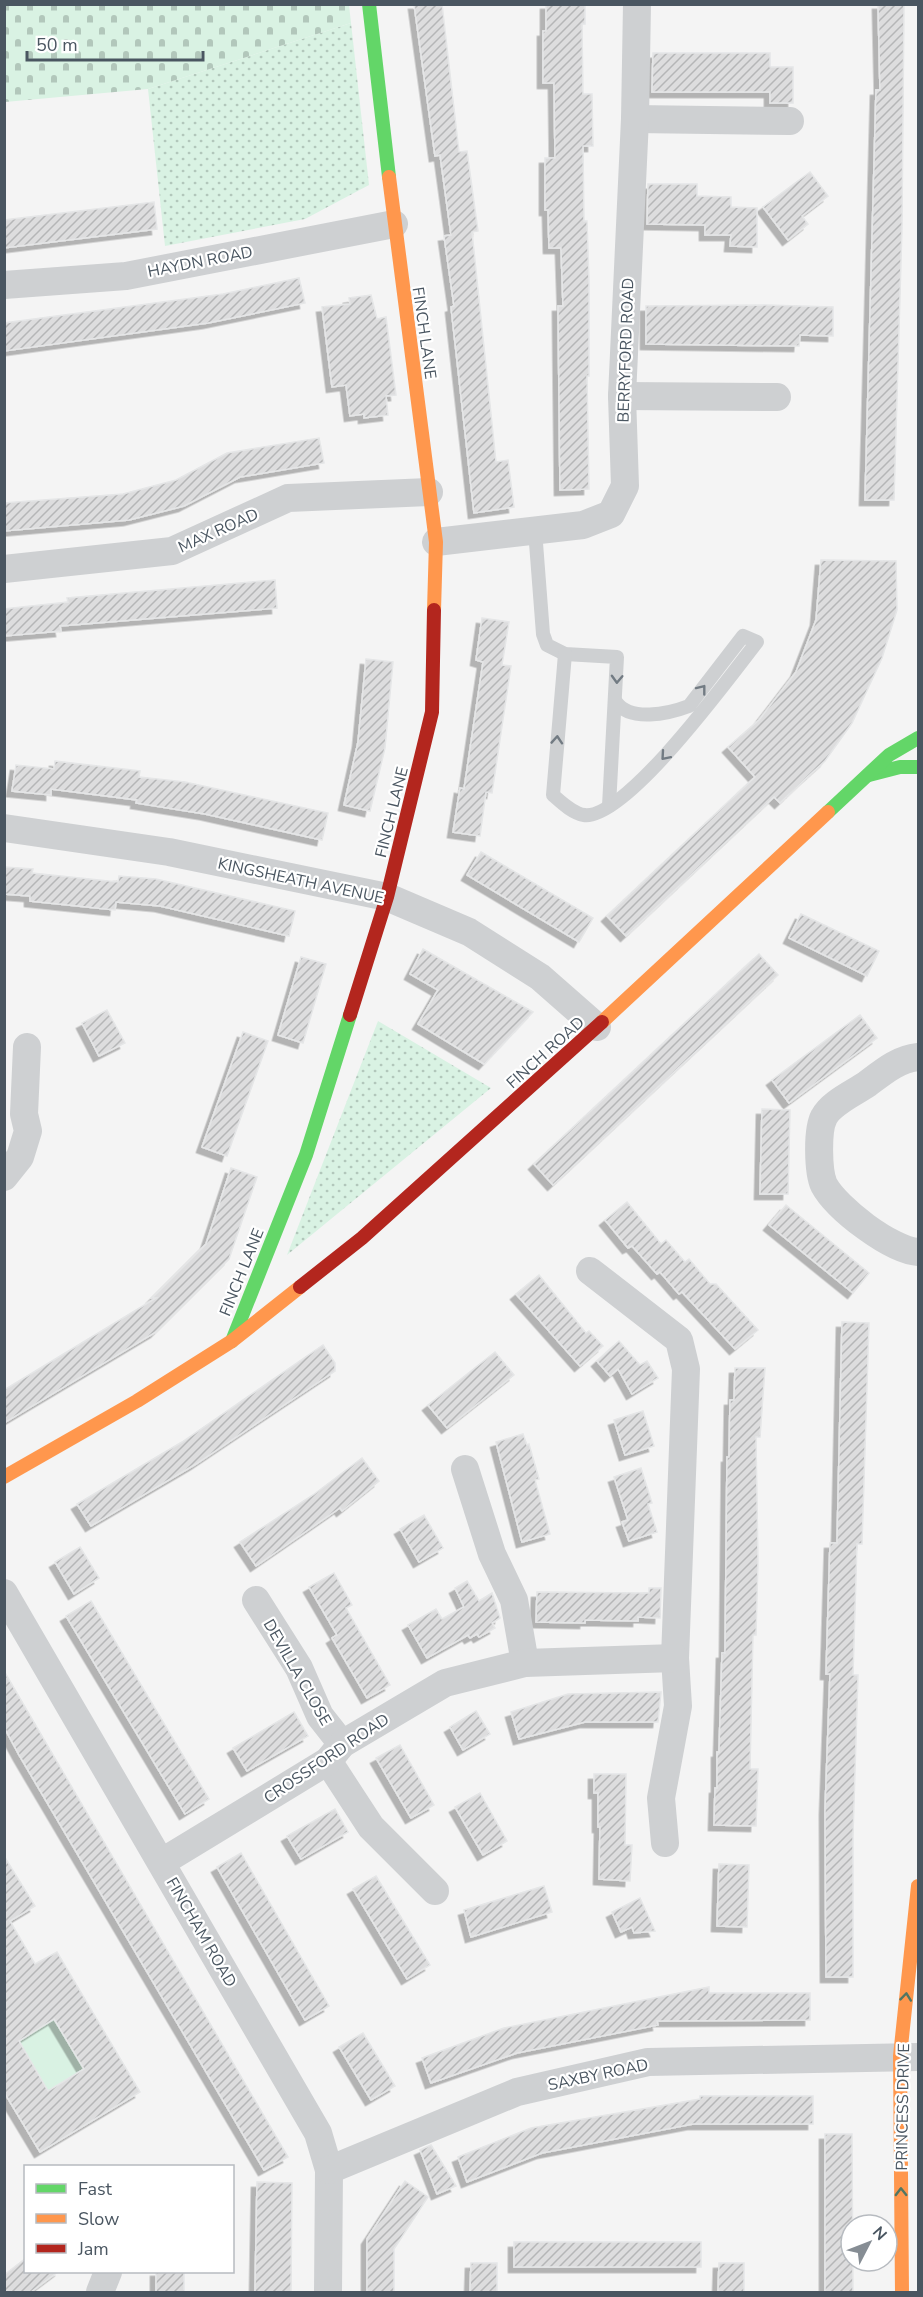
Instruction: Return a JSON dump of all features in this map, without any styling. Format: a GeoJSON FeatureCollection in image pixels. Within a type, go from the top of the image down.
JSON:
{"type":"FeatureCollection","features":[{"type":"Feature","properties":{"kind":"street","name":"FINCH LANE"},"geometry":{"type":"LineString","coordinates":[[4,1477],[137,1401],[232,1341],[306,1155],[387,897],[432,712],[436,542],[394,224],[369,4]]}},
{"type":"Feature","properties":{"kind":"street","name":"BERRYFORD ROAD"},"geometry":{"type":"LineString","coordinates":[[436,542],[583,525],[611,514],[625,486],[622,396],[635,119],[637,4]]}},
{"type":"Feature","properties":{"kind":"street"},"geometry":{"type":"LineString","coordinates":[[635,119],[790,121]]}},
{"type":"Feature","properties":{"kind":"street","name":"HAYDN ROAD"},"geometry":{"type":"LineString","coordinates":[[4,285],[126,276],[394,224]]}},
{"type":"Feature","properties":{"kind":"street"},"geometry":{"type":"LineString","coordinates":[[622,396],[777,397]]}},
{"type":"Feature","properties":{"kind":"street","name":"MAX ROAD"},"geometry":{"type":"LineString","coordinates":[[4,569],[172,551],[288,498],[429,492]]}},
{"type":"Feature","properties":{"kind":"street","name":"FINCH ROAD"},"geometry":{"type":"LineString","coordinates":[[232,1341],[362,1238],[597,1027],[904,744],[918,738]]}},
{"type":"Feature","properties":{"kind":"street","name":"FINCH ROAD"},"geometry":{"type":"LineString","coordinates":[[870,775],[900,767],[918,767]]}},
{"type":"Feature","properties":{"kind":"street","name":"KINGSHEATH AVENUE"},"geometry":{"type":"LineString","coordinates":[[4,828],[169,852],[387,897],[469,932],[540,977],[597,1027]]}},
{"type":"Feature","properties":{"kind":"street"},"geometry":{"type":"LineString","coordinates":[[4,1177],[20,1157],[28,1131],[24,1114],[28,1046]]}},
{"type":"Feature","properties":{"kind":"street"},"geometry":{"type":"LineString","coordinates":[[918,1057],[895,1064],[830,1110],[822,1122],[819,1154],[824,1184],[838,1202],[886,1241],[903,1250],[918,1252]]}},
{"type":"Feature","properties":{"kind":"street"},"geometry":{"type":"LineString","coordinates":[[590,1271],[679,1340],[686,1369],[675,1658],[678,1706],[661,1798],[666,1843]]}},
{"type":"Feature","properties":{"kind":"street"},"geometry":{"type":"LineString","coordinates":[[465,1469],[492,1554],[514,1600],[525,1663]]}},
{"type":"Feature","properties":{"kind":"street","name":"FINCHAM ROAD"},"geometry":{"type":"LineString","coordinates":[[4,1593],[318,2133],[329,2170],[328,2292]]}},
{"type":"Feature","properties":{"kind":"street","name":"DEVILLA CLOSE"},"geometry":{"type":"LineString","coordinates":[[256,1600],[299,1668],[335,1752],[371,1827],[435,1891]]}},
{"type":"Feature","properties":{"kind":"street","name":"CROSSFORD ROAD"},"geometry":{"type":"LineString","coordinates":[[162,1863],[445,1683],[525,1663],[675,1658]]}},
{"type":"Feature","properties":{"kind":"street","name":"PRINCESS DRIVE"},"geometry":{"type":"LineString","coordinates":[[902,2292],[909,2057],[918,1886]]}},
{"type":"Feature","properties":{"kind":"street","name":"SAXBY ROAD"},"geometry":{"type":"LineString","coordinates":[[329,2170],[517,2092],[648,2062],[909,2057]]}},
{"type":"Feature","properties":{"kind":"street"},"geometry":{"type":"LineString","coordinates":[[100,2292],[107,2273]]}},
{"type":"Feature","properties":{"kind":"lane"},"geometry":{"type":"LineString","coordinates":[[535,531],[543,634],[551,650],[565,654],[617,657],[609,806]]}},
{"type":"Feature","properties":{"kind":"lane"},"geometry":{"type":"LineString","coordinates":[[565,654],[553,795],[567,807],[584,815],[605,810],[657,764],[703,712],[757,642],[743,636],[689,706],[652,714],[623,711],[616,702]]}},
{"type":"Feature","properties":{"kind":"green space"},"geometry":{"type":"Polygon","coordinates":[[[5,4],[349,5],[351,23],[148,89],[5,102],[5,4]]]}},
{"type":"Feature","properties":{"kind":"green space"},"geometry":{"type":"Polygon","coordinates":[[[351,23],[369,185],[305,219],[165,246],[148,89],[351,23]]]}},
{"type":"Feature","properties":{"kind":"green space"},"geometry":{"type":"Polygon","coordinates":[[[378,1021],[491,1088],[287,1255],[378,1021]]]}},
{"type":"Feature","properties":{"kind":"green space"},"geometry":{"type":"Polygon","coordinates":[[[49,2012],[89,2078],[76,2074],[55,2086],[53,2099],[13,2032],[49,2012]]]}},
{"type":"Feature","properties":{"kind":"building"},"geometry":{"type":"Polygon","coordinates":[[[414,4],[442,4],[459,152],[467,151],[478,231],[472,232],[496,462],[508,460],[514,507],[474,513],[451,307],[454,306],[444,236],[451,235],[440,155],[435,156],[414,4]]]}},
{"type":"Feature","properties":{"kind":"building"},"geometry":{"type":"Polygon","coordinates":[[[546,4],[585,4],[585,24],[582,24],[583,94],[592,94],[593,146],[583,146],[584,221],[587,221],[589,280],[589,376],[587,376],[589,489],[560,490],[558,306],[563,306],[561,248],[549,248],[548,210],[545,210],[545,158],[555,158],[554,83],[543,83],[543,31],[546,31],[546,4]]]}},
{"type":"Feature","properties":{"kind":"building"},"geometry":{"type":"Polygon","coordinates":[[[878,4],[904,4],[902,228],[894,500],[865,500],[876,90],[880,90],[878,4]]]}},
{"type":"Feature","properties":{"kind":"building"},"geometry":{"type":"Polygon","coordinates":[[[653,53],[770,53],[770,67],[793,67],[793,103],[770,103],[770,92],[652,92],[653,53]]]}},
{"type":"Feature","properties":{"kind":"building"},"geometry":{"type":"Polygon","coordinates":[[[810,172],[828,196],[802,216],[808,224],[788,240],[763,207],[810,172]]]}},
{"type":"Feature","properties":{"kind":"building"},"geometry":{"type":"Polygon","coordinates":[[[648,184],[697,184],[697,196],[731,197],[731,207],[757,208],[757,247],[730,246],[731,235],[705,235],[705,225],[647,224],[648,184]]]}},
{"type":"Feature","properties":{"kind":"building"},"geometry":{"type":"Polygon","coordinates":[[[154,202],[157,229],[4,248],[4,220],[154,202]]]}},
{"type":"Feature","properties":{"kind":"building"},"geometry":{"type":"Polygon","coordinates":[[[299,278],[305,303],[208,323],[4,351],[4,323],[223,294],[299,278]]]}},
{"type":"Feature","properties":{"kind":"building"},"geometry":{"type":"Polygon","coordinates":[[[371,295],[377,319],[386,317],[396,395],[386,396],[388,415],[364,418],[364,414],[350,416],[346,385],[332,387],[322,307],[350,304],[349,298],[371,295]]]}},
{"type":"Feature","properties":{"kind":"building"},"geometry":{"type":"Polygon","coordinates":[[[646,306],[833,307],[833,336],[800,335],[799,346],[646,344],[646,306]]]}},
{"type":"Feature","properties":{"kind":"building"},"geometry":{"type":"Polygon","coordinates":[[[319,438],[324,463],[240,477],[184,506],[129,520],[4,531],[4,503],[123,494],[176,480],[227,453],[319,438]]]}},
{"type":"Feature","properties":{"kind":"building"},"geometry":{"type":"Polygon","coordinates":[[[821,560],[896,561],[897,610],[882,658],[852,723],[825,761],[780,803],[774,797],[626,936],[607,916],[755,777],[728,747],[759,720],[796,672],[816,620],[821,560]]]}},
{"type":"Feature","properties":{"kind":"building"},"geometry":{"type":"Polygon","coordinates":[[[275,580],[277,608],[60,626],[61,631],[4,636],[4,609],[68,602],[67,598],[275,580]]]}},
{"type":"Feature","properties":{"kind":"building"},"geometry":{"type":"Polygon","coordinates":[[[482,618],[509,622],[502,665],[511,666],[492,793],[486,792],[480,836],[453,832],[460,788],[464,789],[483,662],[476,660],[482,618]]]}},
{"type":"Feature","properties":{"kind":"building"},"geometry":{"type":"Polygon","coordinates":[[[366,659],[393,662],[385,748],[370,811],[344,805],[358,742],[366,659]]]}},
{"type":"Feature","properties":{"kind":"building"},"geometry":{"type":"Polygon","coordinates":[[[55,761],[140,771],[139,777],[185,782],[328,813],[322,840],[205,814],[136,803],[137,800],[51,789],[51,795],[12,791],[16,765],[54,769],[55,761]]]}},
{"type":"Feature","properties":{"kind":"building"},"geometry":{"type":"Polygon","coordinates":[[[481,852],[593,918],[579,942],[467,875],[481,852]]]}},
{"type":"Feature","properties":{"kind":"building"},"geometry":{"type":"Polygon","coordinates":[[[4,867],[33,869],[32,873],[118,882],[119,876],[156,879],[295,911],[289,936],[160,906],[116,902],[115,910],[30,901],[30,896],[4,894],[4,867]]]}},
{"type":"Feature","properties":{"kind":"building"},"geometry":{"type":"Polygon","coordinates":[[[801,914],[879,951],[867,976],[789,938],[801,914]]]}},
{"type":"Feature","properties":{"kind":"building"},"geometry":{"type":"Polygon","coordinates":[[[423,949],[533,1012],[484,1064],[418,1024],[438,990],[410,974],[423,949]]]}},
{"type":"Feature","properties":{"kind":"building"},"geometry":{"type":"Polygon","coordinates":[[[759,954],[778,975],[553,1185],[534,1164],[759,954]]]}},
{"type":"Feature","properties":{"kind":"building"},"geometry":{"type":"Polygon","coordinates":[[[301,957],[326,964],[303,1043],[278,1035],[301,957]]]}},
{"type":"Feature","properties":{"kind":"building"},"geometry":{"type":"Polygon","coordinates":[[[107,1010],[125,1043],[99,1056],[82,1023],[107,1010]]]}},
{"type":"Feature","properties":{"kind":"building"},"geometry":{"type":"Polygon","coordinates":[[[860,1015],[877,1038],[789,1103],[772,1080],[860,1015]]]}},
{"type":"Feature","properties":{"kind":"building"},"geometry":{"type":"Polygon","coordinates":[[[243,1032],[268,1041],[227,1156],[202,1147],[243,1032]]]}},
{"type":"Feature","properties":{"kind":"building"},"geometry":{"type":"Polygon","coordinates":[[[762,1109],[790,1110],[788,1194],[760,1194],[762,1109]]]}},
{"type":"Feature","properties":{"kind":"building"},"geometry":{"type":"Polygon","coordinates":[[[231,1168],[257,1177],[229,1259],[156,1332],[4,1423],[4,1390],[156,1298],[152,1298],[206,1244],[231,1168]]]}},
{"type":"Feature","properties":{"kind":"building"},"geometry":{"type":"Polygon","coordinates":[[[627,1202],[661,1244],[666,1240],[685,1262],[689,1259],[710,1284],[716,1284],[758,1330],[735,1349],[682,1292],[679,1294],[660,1272],[657,1274],[632,1246],[628,1248],[605,1220],[627,1202]]]}},
{"type":"Feature","properties":{"kind":"building"},"geometry":{"type":"Polygon","coordinates":[[[786,1205],[869,1273],[853,1293],[769,1225],[786,1205]]]}},
{"type":"Feature","properties":{"kind":"building"},"geometry":{"type":"Polygon","coordinates":[[[539,1275],[586,1333],[589,1331],[603,1346],[580,1366],[516,1294],[539,1275]]]}},
{"type":"Feature","properties":{"kind":"building"},"geometry":{"type":"Polygon","coordinates":[[[842,1322],[869,1323],[862,1544],[857,1544],[853,1675],[858,1675],[853,1836],[853,1977],[826,1977],[825,1810],[830,1674],[826,1674],[830,1543],[837,1543],[842,1322]]]}},
{"type":"Feature","properties":{"kind":"building"},"geometry":{"type":"Polygon","coordinates":[[[619,1341],[640,1365],[647,1361],[658,1378],[632,1394],[618,1369],[610,1376],[597,1361],[619,1341]]]}},
{"type":"Feature","properties":{"kind":"building"},"geometry":{"type":"Polygon","coordinates":[[[323,1345],[335,1363],[335,1371],[196,1464],[91,1526],[77,1504],[182,1442],[323,1345]]]}},
{"type":"Feature","properties":{"kind":"building"},"geometry":{"type":"Polygon","coordinates":[[[495,1352],[514,1375],[447,1428],[428,1405],[495,1352]]]}},
{"type":"Feature","properties":{"kind":"building"},"geometry":{"type":"Polygon","coordinates":[[[735,1368],[765,1368],[760,1437],[756,1437],[758,1561],[756,1635],[753,1635],[750,1769],[758,1769],[756,1826],[714,1825],[722,1653],[725,1653],[727,1457],[729,1457],[730,1400],[734,1400],[735,1368]]]}},
{"type":"Feature","properties":{"kind":"building"},"geometry":{"type":"Polygon","coordinates":[[[643,1411],[654,1446],[625,1455],[614,1420],[643,1411]]]}},
{"type":"Feature","properties":{"kind":"building"},"geometry":{"type":"Polygon","coordinates":[[[523,1434],[527,1445],[529,1444],[539,1479],[535,1480],[550,1534],[522,1542],[496,1442],[523,1434]]]}},
{"type":"Feature","properties":{"kind":"building"},"geometry":{"type":"Polygon","coordinates":[[[362,1458],[379,1481],[342,1511],[340,1508],[256,1566],[240,1542],[313,1495],[362,1458]]]}},
{"type":"Feature","properties":{"kind":"building"},"geometry":{"type":"Polygon","coordinates":[[[641,1468],[652,1503],[648,1504],[657,1532],[629,1541],[622,1522],[628,1520],[614,1477],[641,1468]]]}},
{"type":"Feature","properties":{"kind":"building"},"geometry":{"type":"Polygon","coordinates":[[[424,1515],[443,1548],[419,1562],[400,1529],[424,1515]]]}},
{"type":"Feature","properties":{"kind":"building"},"geometry":{"type":"Polygon","coordinates":[[[80,1547],[99,1578],[74,1594],[55,1562],[80,1547]]]}},
{"type":"Feature","properties":{"kind":"building"},"geometry":{"type":"Polygon","coordinates":[[[334,1573],[352,1605],[346,1608],[390,1685],[367,1698],[332,1638],[337,1635],[309,1587],[334,1573]]]}},
{"type":"Feature","properties":{"kind":"building"},"geometry":{"type":"Polygon","coordinates":[[[467,1581],[479,1601],[492,1593],[500,1618],[492,1623],[495,1628],[479,1637],[477,1634],[470,1638],[468,1635],[427,1658],[408,1625],[436,1609],[442,1619],[464,1607],[455,1588],[467,1581]]]}},
{"type":"Feature","properties":{"kind":"building"},"geometry":{"type":"Polygon","coordinates":[[[649,1588],[661,1588],[660,1618],[638,1617],[638,1621],[585,1620],[585,1623],[536,1622],[537,1592],[649,1593],[649,1588]]]}},
{"type":"Feature","properties":{"kind":"building"},"geometry":{"type":"Polygon","coordinates":[[[91,1601],[209,1799],[185,1814],[66,1616],[91,1601]]]}},
{"type":"Feature","properties":{"kind":"building"},"geometry":{"type":"Polygon","coordinates":[[[4,1671],[288,2157],[264,2170],[19,1755],[4,1727],[4,1671]]]}},
{"type":"Feature","properties":{"kind":"building"},"geometry":{"type":"Polygon","coordinates":[[[661,1692],[658,1722],[585,1722],[519,1739],[511,1712],[568,1694],[661,1692]]]}},
{"type":"Feature","properties":{"kind":"building"},"geometry":{"type":"Polygon","coordinates":[[[476,1711],[490,1734],[463,1750],[450,1727],[476,1711]]]}},
{"type":"Feature","properties":{"kind":"building"},"geometry":{"type":"Polygon","coordinates":[[[294,1712],[308,1736],[247,1771],[233,1748],[294,1712]]]}},
{"type":"Feature","properties":{"kind":"building"},"geometry":{"type":"Polygon","coordinates":[[[400,1745],[434,1805],[411,1818],[376,1758],[400,1745]]]}},
{"type":"Feature","properties":{"kind":"building"},"geometry":{"type":"Polygon","coordinates":[[[594,1774],[626,1774],[625,1845],[632,1845],[630,1881],[599,1879],[600,1827],[598,1827],[598,1793],[594,1793],[594,1774]]]}},
{"type":"Feature","properties":{"kind":"building"},"geometry":{"type":"Polygon","coordinates":[[[480,1793],[507,1841],[483,1855],[455,1807],[480,1793]]]}},
{"type":"Feature","properties":{"kind":"building"},"geometry":{"type":"Polygon","coordinates":[[[335,1809],[348,1832],[301,1859],[287,1836],[335,1809]]]}},
{"type":"Feature","properties":{"kind":"building"},"geometry":{"type":"Polygon","coordinates":[[[241,1853],[329,2006],[305,2020],[217,1867],[241,1853]]]}},
{"type":"Feature","properties":{"kind":"building"},"geometry":{"type":"Polygon","coordinates":[[[4,1856],[35,1906],[10,1921],[35,1964],[57,1952],[140,2092],[40,2152],[4,2092],[4,1856]],[[54,2019],[19,2041],[48,2091],[84,2069],[54,2019]]]}},
{"type":"Feature","properties":{"kind":"building"},"geometry":{"type":"Polygon","coordinates":[[[719,1864],[749,1865],[747,1927],[717,1926],[719,1864]]]}},
{"type":"Feature","properties":{"kind":"building"},"geometry":{"type":"Polygon","coordinates":[[[376,1876],[430,1965],[407,1979],[353,1889],[376,1876]]]}},
{"type":"Feature","properties":{"kind":"building"},"geometry":{"type":"Polygon","coordinates":[[[544,1886],[552,1912],[471,1937],[464,1910],[544,1886]]]}},
{"type":"Feature","properties":{"kind":"building"},"geometry":{"type":"Polygon","coordinates":[[[640,1898],[655,1931],[634,1933],[632,1927],[621,1932],[612,1912],[640,1898]]]}},
{"type":"Feature","properties":{"kind":"building"},"geometry":{"type":"Polygon","coordinates":[[[709,1987],[709,1993],[810,1993],[810,2020],[657,2021],[658,2025],[517,2053],[431,2083],[422,2058],[504,2028],[709,1987]]]}},
{"type":"Feature","properties":{"kind":"building"},"geometry":{"type":"Polygon","coordinates":[[[363,2033],[395,2086],[371,2100],[339,2047],[363,2033]]]}},
{"type":"Feature","properties":{"kind":"building"},"geometry":{"type":"Polygon","coordinates":[[[700,2096],[813,2096],[813,2124],[693,2124],[542,2153],[467,2182],[458,2157],[531,2128],[700,2099],[700,2096]]]}},
{"type":"Feature","properties":{"kind":"building"},"geometry":{"type":"Polygon","coordinates":[[[825,2134],[852,2134],[852,2213],[839,2213],[839,2273],[853,2273],[853,2292],[825,2292],[825,2134]]]}},
{"type":"Feature","properties":{"kind":"building"},"geometry":{"type":"Polygon","coordinates":[[[431,2145],[456,2186],[437,2194],[420,2150],[431,2145]]]}},
{"type":"Feature","properties":{"kind":"building"},"geometry":{"type":"Polygon","coordinates":[[[405,2181],[428,2197],[394,2249],[394,2292],[367,2292],[367,2239],[405,2181]]]}},
{"type":"Feature","properties":{"kind":"building"},"geometry":{"type":"Polygon","coordinates":[[[257,2182],[292,2183],[291,2292],[255,2292],[257,2182]]]}},
{"type":"Feature","properties":{"kind":"building"},"geometry":{"type":"Polygon","coordinates":[[[514,2242],[701,2242],[701,2267],[514,2267],[514,2242]]]}},
{"type":"Feature","properties":{"kind":"building"},"geometry":{"type":"Polygon","coordinates":[[[24,2260],[24,2273],[56,2273],[31,2292],[4,2292],[4,2275],[24,2260]]]}},
{"type":"Feature","properties":{"kind":"building"},"geometry":{"type":"Polygon","coordinates":[[[471,2263],[497,2263],[497,2292],[470,2292],[471,2263]]]}},
{"type":"Feature","properties":{"kind":"building"},"geometry":{"type":"Polygon","coordinates":[[[719,2263],[744,2263],[744,2292],[718,2292],[719,2263]]]}},
{"type":"Feature","properties":{"kind":"building"},"geometry":{"type":"Polygon","coordinates":[[[156,2273],[184,2273],[184,2292],[156,2292],[156,2273]]]}},
{"type":"Feature","properties":{"kind":"traffic: fast"},"geometry":{"type":"LineString","coordinates":[[369,4],[389,177]]}},
{"type":"Feature","properties":{"kind":"traffic: fast"},"geometry":{"type":"LineString","coordinates":[[828,812],[889,755],[918,738]]}},
{"type":"Feature","properties":{"kind":"traffic: fast"},"geometry":{"type":"LineString","coordinates":[[869,775],[900,767],[918,767]]}},
{"type":"Feature","properties":{"kind":"traffic: fast"},"geometry":{"type":"LineString","coordinates":[[232,1341],[306,1155],[350,1015]]}},
{"type":"Feature","properties":{"kind":"traffic: slow"},"geometry":{"type":"LineString","coordinates":[[389,177],[436,542],[434,610]]}},
{"type":"Feature","properties":{"kind":"traffic: slow"},"geometry":{"type":"LineString","coordinates":[[602,1022],[828,812]]}},
{"type":"Feature","properties":{"kind":"traffic: slow"},"geometry":{"type":"LineString","coordinates":[[4,1477],[137,1401],[232,1341],[300,1287]]}},
{"type":"Feature","properties":{"kind":"traffic: slow"},"geometry":{"type":"LineString","coordinates":[[902,2292],[900,2056],[918,1886]]}},
{"type":"Feature","properties":{"kind":"traffic: jam"},"geometry":{"type":"LineString","coordinates":[[350,1015],[387,897],[432,712],[434,610]]}},
{"type":"Feature","properties":{"kind":"traffic: jam"},"geometry":{"type":"LineString","coordinates":[[300,1287],[362,1238],[602,1022]]}}]}
